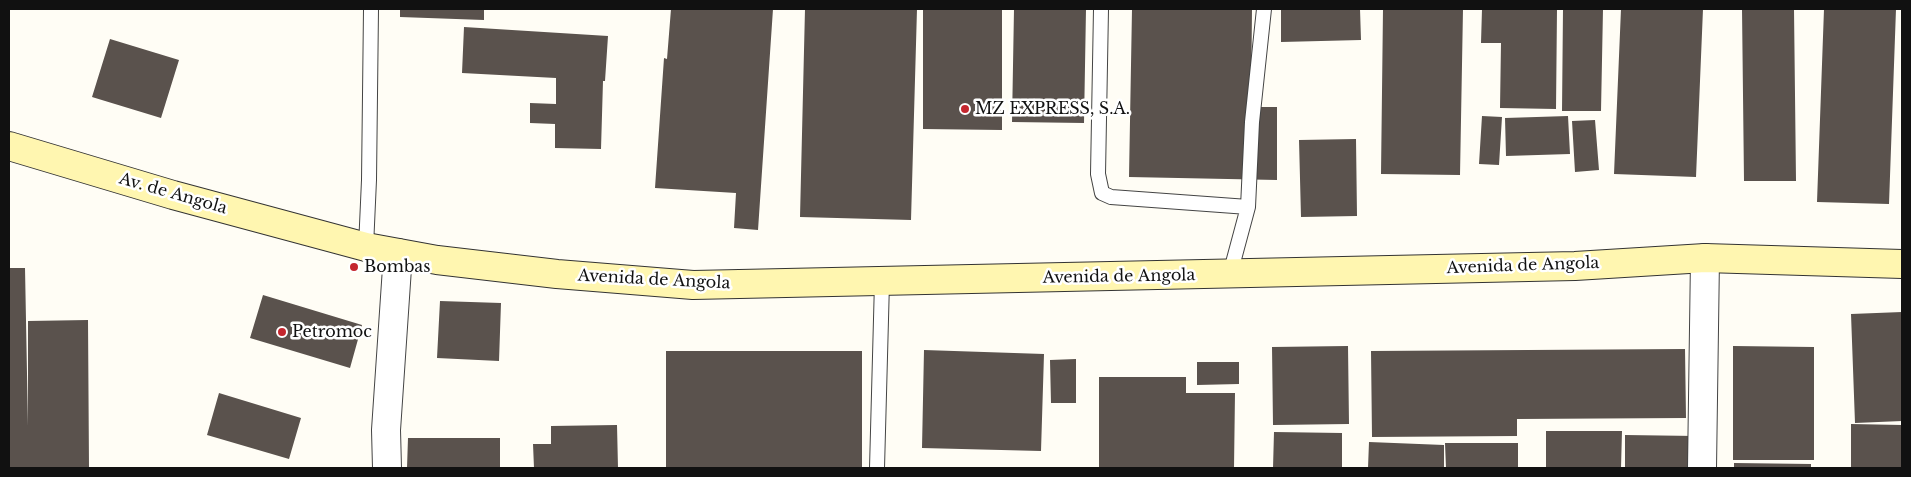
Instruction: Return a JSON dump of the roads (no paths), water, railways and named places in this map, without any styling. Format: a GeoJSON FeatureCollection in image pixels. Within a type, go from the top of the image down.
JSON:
{"type":"FeatureCollection","features":[{"type":"Feature","properties":{"kind":"main road","name":"Av. de Angola"},"geometry":{"type":"LineString","coordinates":[[9,146],[173,195],[338,240]]}},
{"type":"Feature","properties":{"kind":"main road","name":"Avenida de Angola"},"geometry":{"type":"LineString","coordinates":[[338,240],[398,253],[556,274],[694,285],[1575,266],[1705,258],[1902,264]]}},
{"type":"Feature","properties":{"kind":"street"},"geometry":{"type":"LineString","coordinates":[[387,468],[386,430],[398,253]]}},
{"type":"Feature","properties":{"kind":"street"},"geometry":{"type":"LineString","coordinates":[[1702,468],[1705,258]]}},
{"type":"Feature","properties":{"kind":"lane"},"geometry":{"type":"LineString","coordinates":[[366,246],[369,180],[371,9]]}},
{"type":"Feature","properties":{"kind":"lane"},"geometry":{"type":"LineString","coordinates":[[1102,9],[1098,174],[1102,193],[1111,197],[1248,207]]}},
{"type":"Feature","properties":{"kind":"lane"},"geometry":{"type":"LineString","coordinates":[[1230,274],[1248,207],[1252,122],[1264,9]]}},
{"type":"Feature","properties":{"kind":"lane"},"geometry":{"type":"LineString","coordinates":[[877,468],[882,282]]}},
{"type":"Feature","properties":{"kind":"place","name":"MZ EXPRESS, S.A."},"geometry":{"type":"Point","coordinates":[965,109]}},
{"type":"Feature","properties":{"kind":"place","name":"Bombas"},"geometry":{"type":"Point","coordinates":[354,267]}},
{"type":"Feature","properties":{"kind":"place","name":"Petromoc"},"geometry":{"type":"Point","coordinates":[282,332]}}]}
